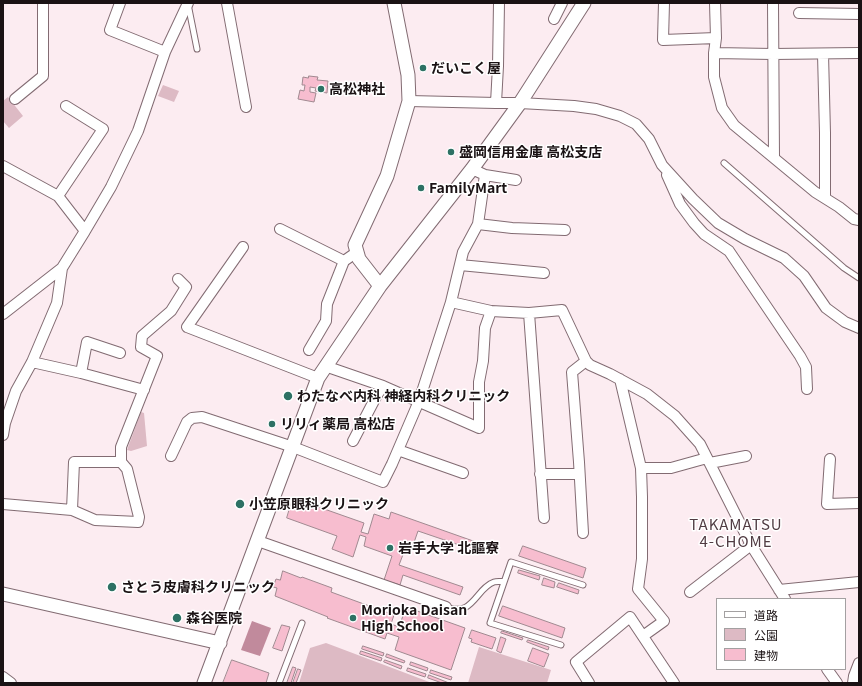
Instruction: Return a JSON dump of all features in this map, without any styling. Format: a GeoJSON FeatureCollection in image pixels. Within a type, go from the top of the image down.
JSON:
{"type":"FeatureCollection","features":[{"type":"Feature","properties":{"kind":"street"},"geometry":{"type":"LineString","coordinates":[[15,99],[43,76],[43,3]]}},
{"type":"Feature","properties":{"kind":"street"},"geometry":{"type":"LineString","coordinates":[[120,3],[110,30],[165,52]]}},
{"type":"Feature","properties":{"kind":"street"},"geometry":{"type":"LineString","coordinates":[[3,314],[62,268],[85,231],[111,187],[138,131],[165,52],[188,3]]}},
{"type":"Feature","properties":{"kind":"street"},"geometry":{"type":"LineString","coordinates":[[227,3],[246,107]]}},
{"type":"Feature","properties":{"kind":"street"},"geometry":{"type":"LineString","coordinates":[[380,286],[359,259],[355,245],[387,176],[409,101],[408,75],[394,3]]}},
{"type":"Feature","properties":{"kind":"street"},"geometry":{"type":"LineString","coordinates":[[496,104],[499,3]]}},
{"type":"Feature","properties":{"kind":"street"},"geometry":{"type":"LineString","coordinates":[[554,19],[562,3]]}},
{"type":"Feature","properties":{"kind":"street"},"geometry":{"type":"LineString","coordinates":[[204,683],[318,378],[380,286],[472,169],[520,103],[584,3]]}},
{"type":"Feature","properties":{"kind":"street"},"geometry":{"type":"LineString","coordinates":[[664,3],[663,40],[716,38]]}},
{"type":"Feature","properties":{"kind":"street"},"geometry":{"type":"LineString","coordinates":[[714,3],[716,38],[714,53],[714,77],[722,108],[734,125],[815,192],[839,207],[854,219],[859,220]]}},
{"type":"Feature","properties":{"kind":"street"},"geometry":{"type":"LineString","coordinates":[[773,3],[774,157]]}},
{"type":"Feature","properties":{"kind":"street"},"geometry":{"type":"LineString","coordinates":[[799,13],[859,14]]}},
{"type":"Feature","properties":{"kind":"street"},"geometry":{"type":"LineString","coordinates":[[714,53],[859,53]]}},
{"type":"Feature","properties":{"kind":"street"},"geometry":{"type":"LineString","coordinates":[[823,54],[825,133],[824,198]]}},
{"type":"Feature","properties":{"kind":"street"},"geometry":{"type":"LineString","coordinates":[[409,101],[496,104],[520,103],[574,106],[596,109],[620,116],[636,124],[649,139],[680,204],[704,234],[730,251],[800,356],[806,367],[807,389]]}},
{"type":"Feature","properties":{"kind":"street"},"geometry":{"type":"LineString","coordinates":[[58,196],[103,129],[66,106]]}},
{"type":"Feature","properties":{"kind":"street"},"geometry":{"type":"LineString","coordinates":[[662,165],[693,199],[718,223],[745,239],[784,258],[804,276],[826,308],[845,322],[858,326]]}},
{"type":"Feature","properties":{"kind":"street"},"geometry":{"type":"LineString","coordinates":[[3,166],[58,196],[85,231]]}},
{"type":"Feature","properties":{"kind":"street"},"geometry":{"type":"LineString","coordinates":[[472,169],[484,175],[516,180]]}},
{"type":"Feature","properties":{"kind":"street"},"geometry":{"type":"LineString","coordinates":[[171,456],[186,422],[192,418],[202,417],[293,447],[383,482],[418,402],[451,302],[463,252],[478,224],[484,175]]}},
{"type":"Feature","properties":{"kind":"street"},"geometry":{"type":"LineString","coordinates":[[478,224],[512,228],[565,230]]}},
{"type":"Feature","properties":{"kind":"street"},"geometry":{"type":"LineString","coordinates":[[280,229],[344,261]]}},
{"type":"Feature","properties":{"kind":"street"},"geometry":{"type":"LineString","coordinates":[[243,247],[187,327],[318,378]]}},
{"type":"Feature","properties":{"kind":"street"},"geometry":{"type":"LineString","coordinates":[[309,350],[326,321],[327,304],[344,261],[357,252]]}},
{"type":"Feature","properties":{"kind":"street"},"geometry":{"type":"LineString","coordinates":[[460,265],[544,273]]}},
{"type":"Feature","properties":{"kind":"street"},"geometry":{"type":"LineString","coordinates":[[3,435],[5,423],[16,391],[32,362],[57,303],[62,268]]}},
{"type":"Feature","properties":{"kind":"street"},"geometry":{"type":"LineString","coordinates":[[3,504],[72,510],[95,520],[138,522],[139,518],[127,469],[121,462],[121,447],[157,356],[140,347],[142,336],[171,312],[186,287],[178,279]]}},
{"type":"Feature","properties":{"kind":"street"},"geometry":{"type":"LineString","coordinates":[[451,302],[490,312],[529,313],[562,310],[586,361],[590,365],[647,394],[675,416],[700,444],[751,544],[784,598]]}},
{"type":"Feature","properties":{"kind":"street"},"geometry":{"type":"LineString","coordinates":[[325,366],[383,386],[479,428],[478,382],[483,362],[485,328],[490,312]]}},
{"type":"Feature","properties":{"kind":"street"},"geometry":{"type":"LineString","coordinates":[[529,313],[544,518]]}},
{"type":"Feature","properties":{"kind":"street"},"geometry":{"type":"LineString","coordinates":[[81,373],[87,342],[120,353]]}},
{"type":"Feature","properties":{"kind":"street"},"geometry":{"type":"LineString","coordinates":[[583,533],[572,372],[586,361]]}},
{"type":"Feature","properties":{"kind":"street"},"geometry":{"type":"LineString","coordinates":[[32,362],[81,373],[144,390]]}},
{"type":"Feature","properties":{"kind":"street"},"geometry":{"type":"LineString","coordinates":[[620,379],[641,468],[642,559],[638,589],[664,621],[643,636]]}},
{"type":"Feature","properties":{"kind":"street"},"geometry":{"type":"LineString","coordinates":[[353,441],[383,386]]}},
{"type":"Feature","properties":{"kind":"street"},"geometry":{"type":"LineString","coordinates":[[398,450],[463,473]]}},
{"type":"Feature","properties":{"kind":"street"},"geometry":{"type":"LineString","coordinates":[[641,468],[671,468],[746,456]]}},
{"type":"Feature","properties":{"kind":"street"},"geometry":{"type":"LineString","coordinates":[[830,459],[827,504],[859,503]]}},
{"type":"Feature","properties":{"kind":"street"},"geometry":{"type":"LineString","coordinates":[[72,510],[74,462],[121,462]]}},
{"type":"Feature","properties":{"kind":"street"},"geometry":{"type":"LineString","coordinates":[[540,474],[579,474]]}},
{"type":"Feature","properties":{"kind":"street"},"geometry":{"type":"LineString","coordinates":[[258,541],[446,607]]}},
{"type":"Feature","properties":{"kind":"street"},"geometry":{"type":"LineString","coordinates":[[690,592],[751,544]]}},
{"type":"Feature","properties":{"kind":"street"},"geometry":{"type":"LineString","coordinates":[[779,590],[859,582]]}},
{"type":"Feature","properties":{"kind":"street"},"geometry":{"type":"LineString","coordinates":[[3,594],[220,642]]}},
{"type":"Feature","properties":{"kind":"street"},"geometry":{"type":"LineString","coordinates":[[589,683],[576,662],[630,616],[673,683]]}},
{"type":"Feature","properties":{"kind":"street"},"geometry":{"type":"LineString","coordinates":[[853,683],[859,663]]}},
{"type":"Feature","properties":{"kind":"street"},"geometry":{"type":"LineString","coordinates":[[828,670],[838,683]]}},
{"type":"Feature","properties":{"kind":"street"},"geometry":{"type":"LineString","coordinates":[[3,677],[11,683]]}},
{"type":"Feature","properties":{"kind":"lane"},"geometry":{"type":"LineString","coordinates":[[188,3],[197,49]]}},
{"type":"Feature","properties":{"kind":"lane"},"geometry":{"type":"LineString","coordinates":[[724,163],[844,268],[859,278]]}},
{"type":"Feature","properties":{"kind":"lane"},"geometry":{"type":"LineString","coordinates":[[561,645],[490,623],[504,581],[512,562],[583,585]]}},
{"type":"Feature","properties":{"kind":"lane"},"geometry":{"type":"LineString","coordinates":[[446,607],[452,610],[459,610],[475,600],[494,582],[504,581]]}},
{"type":"Feature","properties":{"kind":"lane"},"geometry":{"type":"LineString","coordinates":[[279,683],[302,623]]}},
{"type":"Feature","properties":{"kind":"green space"},"geometry":{"type":"Polygon","coordinates":[[[163,85],[179,91],[174,102],[158,96],[163,85]]]}},
{"type":"Feature","properties":{"kind":"green space"},"geometry":{"type":"Polygon","coordinates":[[[8,97],[23,116],[9,128],[3,121],[3,101],[8,97]]]}},
{"type":"Feature","properties":{"kind":"green space"},"geometry":{"type":"Polygon","coordinates":[[[141,412],[144,413],[147,446],[131,451],[127,450],[141,412]]]}},
{"type":"Feature","properties":{"kind":"green space"},"geometry":{"type":"Polygon","coordinates":[[[326,643],[432,683],[299,683],[310,648],[326,643]]]}},
{"type":"Feature","properties":{"kind":"green space"},"geometry":{"type":"Polygon","coordinates":[[[479,647],[551,670],[547,683],[468,683],[479,647]]]}},
{"type":"Feature","properties":{"kind":"shaded area"},"geometry":{"type":"Polygon","coordinates":[[[252,621],[271,628],[260,656],[241,650],[252,621]]]}},
{"type":"Feature","properties":{"kind":"building","name":"高松神社"},"geometry":{"type":"Polygon","coordinates":[[[309,76],[318,77],[317,80],[328,81],[327,93],[315,91],[316,88],[310,87],[310,92],[316,93],[314,102],[298,99],[300,90],[304,91],[305,85],[302,85],[303,77],[308,78],[309,76]]]}},
{"type":"Feature","properties":{"kind":"building","name":"岩手大学 北謳寮"},"geometry":{"type":"Polygon","coordinates":[[[293,498],[364,523],[361,532],[368,534],[374,514],[389,519],[391,512],[476,542],[474,550],[418,531],[410,554],[404,552],[399,565],[463,587],[460,595],[403,575],[400,585],[384,580],[392,556],[364,546],[366,537],[360,535],[353,557],[332,549],[337,536],[287,518],[293,498]]]}},
{"type":"Feature","properties":{"kind":"building"},"geometry":{"type":"Polygon","coordinates":[[[523,546],[586,568],[583,578],[519,556],[523,546]]]}},
{"type":"Feature","properties":{"kind":"building"},"geometry":{"type":"Polygon","coordinates":[[[519,570],[540,576],[539,580],[518,573],[519,570]]]}},
{"type":"Feature","properties":{"kind":"building"},"geometry":{"type":"Polygon","coordinates":[[[283,571],[332,588],[331,592],[394,615],[391,624],[399,627],[406,607],[465,628],[451,670],[395,650],[399,637],[387,633],[385,639],[327,618],[328,617],[275,596],[277,588],[273,587],[276,579],[280,580],[283,571]]]}},
{"type":"Feature","properties":{"kind":"building"},"geometry":{"type":"Polygon","coordinates":[[[544,578],[555,582],[554,588],[542,585],[544,578]]]}},
{"type":"Feature","properties":{"kind":"building"},"geometry":{"type":"Polygon","coordinates":[[[559,583],[579,590],[578,594],[557,587],[559,583]]]}},
{"type":"Feature","properties":{"kind":"building"},"geometry":{"type":"Polygon","coordinates":[[[503,606],[565,628],[562,638],[499,616],[503,606]]]}},
{"type":"Feature","properties":{"kind":"building"},"geometry":{"type":"Polygon","coordinates":[[[282,625],[290,627],[282,651],[273,648],[282,625]]]}},
{"type":"Feature","properties":{"kind":"building"},"geometry":{"type":"Polygon","coordinates":[[[472,630],[496,638],[492,649],[471,642],[472,639],[469,638],[472,630]]]}},
{"type":"Feature","properties":{"kind":"building"},"geometry":{"type":"Polygon","coordinates":[[[502,631],[523,638],[522,640],[501,633],[502,631]]]}},
{"type":"Feature","properties":{"kind":"building"},"geometry":{"type":"Polygon","coordinates":[[[501,637],[506,639],[501,653],[497,651],[501,637]]]}},
{"type":"Feature","properties":{"kind":"building"},"geometry":{"type":"Polygon","coordinates":[[[528,640],[549,647],[548,650],[527,642],[528,640]]]}},
{"type":"Feature","properties":{"kind":"building"},"geometry":{"type":"Polygon","coordinates":[[[363,646],[384,653],[383,656],[362,649],[363,646]]]}},
{"type":"Feature","properties":{"kind":"building"},"geometry":{"type":"Polygon","coordinates":[[[533,648],[549,654],[544,667],[528,661],[533,648]]]}},
{"type":"Feature","properties":{"kind":"building"},"geometry":{"type":"Polygon","coordinates":[[[361,651],[382,658],[381,661],[360,654],[361,651]]]}},
{"type":"Feature","properties":{"kind":"building"},"geometry":{"type":"Polygon","coordinates":[[[387,654],[405,661],[404,663],[386,657],[387,654]]]}},
{"type":"Feature","properties":{"kind":"building"},"geometry":{"type":"Polygon","coordinates":[[[232,660],[269,673],[266,683],[223,683],[232,660]]]}},
{"type":"Feature","properties":{"kind":"building"},"geometry":{"type":"Polygon","coordinates":[[[385,660],[402,666],[401,669],[384,662],[385,660]]]}},
{"type":"Feature","properties":{"kind":"building"},"geometry":{"type":"Polygon","coordinates":[[[411,662],[428,668],[427,671],[410,665],[411,662]]]}},
{"type":"Feature","properties":{"kind":"building"},"geometry":{"type":"Polygon","coordinates":[[[293,667],[296,668],[291,683],[287,683],[293,667]]]}},
{"type":"Feature","properties":{"kind":"building"},"geometry":{"type":"Polygon","coordinates":[[[408,668],[426,674],[425,677],[407,671],[408,668]]]}},
{"type":"Feature","properties":{"kind":"building"},"geometry":{"type":"Polygon","coordinates":[[[298,669],[301,670],[296,683],[293,683],[298,669]]]}},
{"type":"Feature","properties":{"kind":"building"},"geometry":{"type":"Polygon","coordinates":[[[431,670],[452,677],[451,680],[430,673],[431,670]]]}},
{"type":"Feature","properties":{"kind":"building"},"geometry":{"type":"Polygon","coordinates":[[[429,675],[449,683],[442,683],[428,678],[429,675]]]}},
{"type":"Feature","properties":{"kind":"place","name":"だいこく屋"},"geometry":{"type":"Point","coordinates":[423,68]}},
{"type":"Feature","properties":{"kind":"place","name":"高松神社"},"geometry":{"type":"Point","coordinates":[321,89]}},
{"type":"Feature","properties":{"kind":"place","name":"盛岡信用金庫 高松支店"},"geometry":{"type":"Point","coordinates":[451,152]}},
{"type":"Feature","properties":{"kind":"place","name":"FamilyMart"},"geometry":{"type":"Point","coordinates":[421,188]}},
{"type":"Feature","properties":{"kind":"place","name":"わたなべ内科 神経内科クリニック"},"geometry":{"type":"Point","coordinates":[288,396]}},
{"type":"Feature","properties":{"kind":"place","name":"リリィ薬局 高松店"},"geometry":{"type":"Point","coordinates":[272,424]}},
{"type":"Feature","properties":{"kind":"place","name":"小笠原眼科クリニック"},"geometry":{"type":"Point","coordinates":[240,504]}},
{"type":"Feature","properties":{"kind":"place","name":"岩手大学 北謳寮"},"geometry":{"type":"Point","coordinates":[390,548]}},
{"type":"Feature","properties":{"kind":"place","name":"さとう皮膚科クリニック"},"geometry":{"type":"Point","coordinates":[112,587]}},
{"type":"Feature","properties":{"kind":"place","name":"森谷医院"},"geometry":{"type":"Point","coordinates":[177,618]}},
{"type":"Feature","properties":{"kind":"place","name":"Morioka Daisan High School"},"geometry":{"type":"Point","coordinates":[353,618]}},
{"type":"Feature","properties":{"kind":"district","name":"TAKAMATSU 4-CHOME"},"geometry":{"type":"Point","coordinates":[736,532]}}]}
